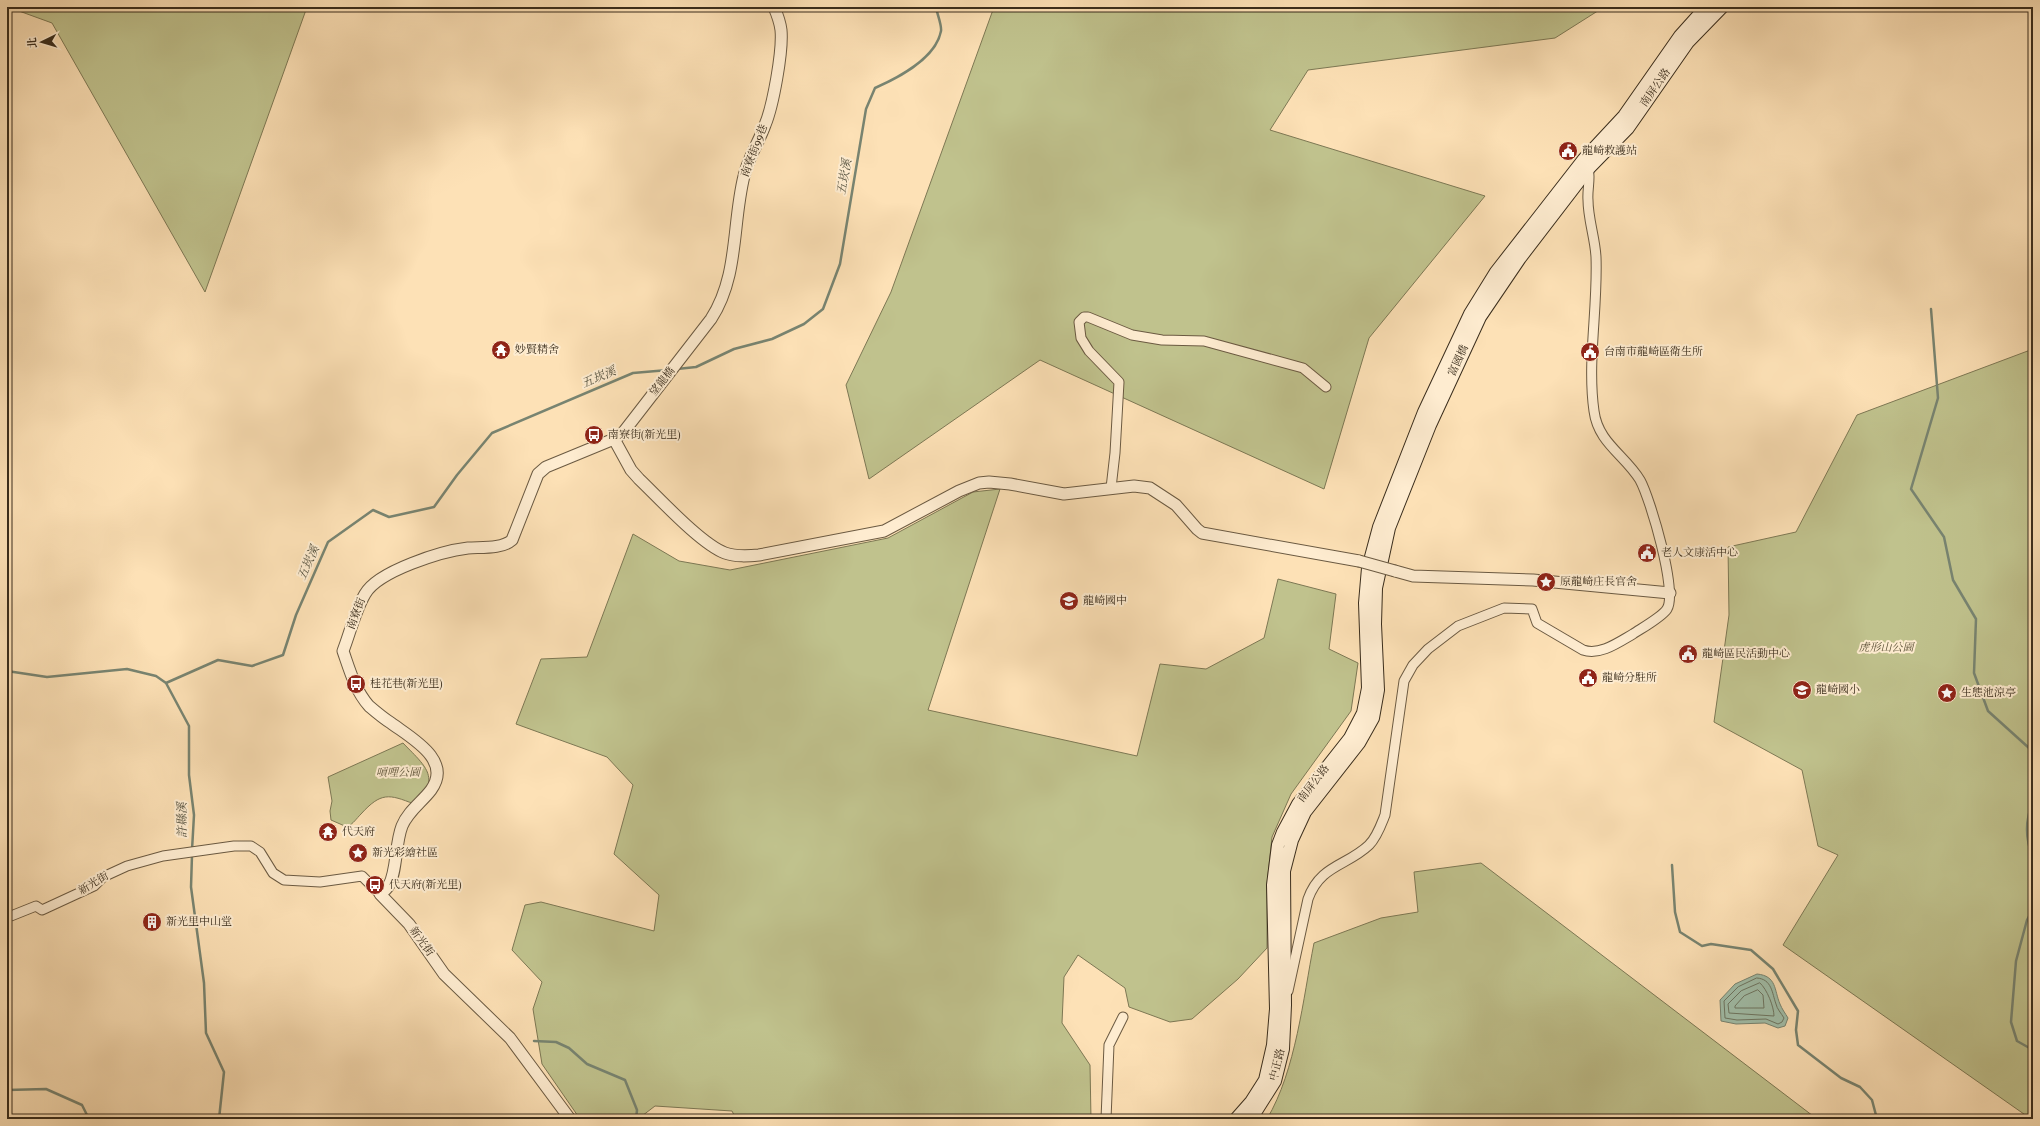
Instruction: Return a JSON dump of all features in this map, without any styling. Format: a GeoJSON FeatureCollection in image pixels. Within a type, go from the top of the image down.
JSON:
{"type":"FeatureCollection","features":[{"type":"Feature","properties":{"kind":"main road","name":"南屏公路"},"geometry":{"type":"LineString","coordinates":[[1586,164],[1624,116],[1680,36],[1706,7]]}},
{"type":"Feature","properties":{"kind":"main road","name":"南屏公路"},"geometry":{"type":"LineString","coordinates":[[1586,164],[1632,123],[1688,42],[1722,7]]}},
{"type":"Feature","properties":{"kind":"main road","name":"富國橋"},"geometry":{"type":"LineString","coordinates":[[1380,546],[1430,425],[1480,317],[1565,192],[1586,164]]}},
{"type":"Feature","properties":{"kind":"main road","name":"南屏公路"},"geometry":{"type":"LineString","coordinates":[[1285,1005],[1284,871],[1292,840],[1305,812],[1359,743],[1373,718],[1378,690],[1375,624],[1376,588],[1380,546]]}},
{"type":"Feature","properties":{"kind":"main road","name":"南屏公路"},"geometry":{"type":"LineString","coordinates":[[1274,1032],[1273,885],[1278,845],[1283,832],[1298,804],[1350,738],[1363,713],[1368,688],[1366,587],[1368,568],[1380,546]]}},
{"type":"Feature","properties":{"kind":"main road","name":"中正路"},"geometry":{"type":"LineString","coordinates":[[1251,1119],[1268,1094],[1278,1069],[1282,1049],[1285,1005]]}},
{"type":"Feature","properties":{"kind":"main road","name":"中正路"},"geometry":{"type":"LineString","coordinates":[[1236,1119],[1251,1102],[1265,1080],[1274,1032]]}},
{"type":"Feature","properties":{"kind":"street","name":"南寮街99巷"},"geometry":{"type":"LineString","coordinates":[[699,337],[719,307],[728,283],[744,174],[766,124],[771,107],[781,49],[781,30],[774,7]]}},
{"type":"Feature","properties":{"kind":"street"},"geometry":{"type":"LineString","coordinates":[[1274,1032],[1285,1005],[1308,899],[1313,887],[1322,875],[1369,844],[1380,828],[1385,815],[1404,681],[1414,665],[1428,649],[1458,626],[1504,608],[1517,608],[1532,609],[1537,623],[1583,650],[1587,652],[1599,650],[1629,636],[1664,612],[1669,604],[1670,593],[1663,550],[1645,490],[1634,472],[1604,439],[1595,419],[1591,382],[1595,325],[1596,257],[1588,201],[1586,164]]}},
{"type":"Feature","properties":{"kind":"street"},"geometry":{"type":"LineString","coordinates":[[1111,488],[1115,453],[1119,382],[1089,351],[1081,338],[1080,322],[1084,317],[1088,317],[1132,335],[1162,340],[1204,341],[1303,368],[1326,387]]}},
{"type":"Feature","properties":{"kind":"street","name":"望龍橋"},"geometry":{"type":"LineString","coordinates":[[614,439],[628,427],[699,337]]}},
{"type":"Feature","properties":{"kind":"street"},"geometry":{"type":"LineString","coordinates":[[614,439],[631,470],[639,479],[708,543],[726,554],[743,556],[884,532],[904,522],[943,498],[979,483],[1010,484],[1064,494],[1134,486],[1154,490],[1176,504],[1197,529],[1202,532],[1359,561],[1413,576],[1533,580],[1670,593]]}},
{"type":"Feature","properties":{"kind":"street","name":"南寮街"},"geometry":{"type":"LineString","coordinates":[[380,894],[389,885],[394,865],[396,843],[403,824],[431,790],[436,780],[437,772],[429,752],[420,743],[369,706],[358,692],[343,651],[365,594],[376,581],[387,574],[443,553],[508,544],[515,534],[538,474],[546,467],[614,439]]}},
{"type":"Feature","properties":{"kind":"street","name":"新光街"},"geometry":{"type":"LineString","coordinates":[[7,915],[11,916],[36,906],[42,910],[94,886],[103,877],[127,866],[171,855],[234,846],[251,846],[260,852],[274,873],[284,880],[320,882],[362,876],[409,924],[444,974],[510,1038],[570,1119]]}},
{"type":"Feature","properties":{"kind":"street"},"geometry":{"type":"LineString","coordinates":[[1106,1119],[1109,1045],[1123,1017]]}},
{"type":"Feature","properties":{"kind":"green space"},"geometry":{"type":"Polygon","coordinates":[[[8,7],[307,7],[205,292],[52,23],[8,7]]]}},
{"type":"Feature","properties":{"kind":"green space"},"geometry":{"type":"Polygon","coordinates":[[[994,7],[1604,7],[1555,38],[1308,70],[1270,130],[1485,196],[1369,338],[1324,489],[1040,360],[869,479],[846,385],[891,292],[994,7]]]}},
{"type":"Feature","properties":{"kind":"green space","name":"虎形山公園"},"geometry":{"type":"Polygon","coordinates":[[[2033,349],[2033,1119],[2031,1119],[1783,945],[1838,855],[1818,846],[1802,770],[1714,722],[1729,615],[1728,547],[1796,532],[1857,415],[2033,349]]]}},
{"type":"Feature","properties":{"kind":"green space"},"geometry":{"type":"Polygon","coordinates":[[[1000,489],[928,710],[1137,756],[1160,664],[1206,669],[1264,638],[1278,579],[1336,594],[1329,649],[1358,663],[1351,711],[1291,794],[1272,837],[1267,884],[1267,948],[1238,979],[1192,1019],[1170,1022],[1129,1007],[1125,988],[1078,955],[1064,977],[1062,1023],[1090,1065],[1091,1119],[736,1119],[732,1111],[655,1106],[638,1119],[580,1119],[542,1064],[533,1009],[542,982],[512,950],[525,905],[541,902],[654,931],[659,895],[614,854],[633,785],[607,757],[516,724],[541,659],[587,657],[633,534],[679,561],[730,570],[888,538],[973,492],[1000,489]]]}},
{"type":"Feature","properties":{"kind":"green space","name":"嗊哩公園"},"geometry":{"type":"Polygon","coordinates":[[[403,743],[418,758],[427,772],[429,779],[423,795],[414,804],[392,797],[380,799],[368,807],[347,827],[331,820],[330,811],[332,801],[328,777],[403,743]]]}},
{"type":"Feature","properties":{"kind":"green space"},"geometry":{"type":"Polygon","coordinates":[[[1481,863],[1817,1119],[1267,1119],[1277,1100],[1292,1057],[1314,943],[1381,918],[1418,912],[1414,872],[1481,863]]]}},
{"type":"Feature","properties":{"kind":"water"},"geometry":{"type":"Polygon","coordinates":[[[1757,974],[1763,975],[1774,984],[1780,1004],[1788,1018],[1785,1026],[1778,1028],[1765,1023],[1736,1024],[1721,1021],[1720,1000],[1735,984],[1757,974]]]}},
{"type":"Feature","properties":{"kind":"waterway","name":"五崁溪"},"geometry":{"type":"LineString","coordinates":[[677,369],[696,367],[734,349],[772,339],[804,324],[823,309],[840,264],[866,109],[875,88],[905,73],[932,50],[938,41],[941,31],[936,7]]}},
{"type":"Feature","properties":{"kind":"waterway"},"geometry":{"type":"LineString","coordinates":[[1931,309],[1938,398],[1911,489],[1944,537],[1953,580],[1976,619],[1974,673],[1988,711],[2029,748],[2033,762]]}},
{"type":"Feature","properties":{"kind":"waterway","name":"五崁溪"},"geometry":{"type":"LineString","coordinates":[[166,683],[218,660],[252,666],[283,655],[296,615],[328,542],[373,510],[389,517],[434,507],[457,475],[492,433],[633,373],[668,370]]}},
{"type":"Feature","properties":{"kind":"waterway","name":"許縣溪"},"geometry":{"type":"LineString","coordinates":[[7,671],[47,677],[127,669],[156,676],[166,683],[189,726],[189,775],[194,815],[192,850]]}},
{"type":"Feature","properties":{"kind":"waterway"},"geometry":{"type":"LineString","coordinates":[[2033,801],[2027,823],[2028,843],[2033,858]]}},
{"type":"Feature","properties":{"kind":"waterway","name":"許縣溪"},"geometry":{"type":"LineString","coordinates":[[192,855],[191,887],[204,983],[206,1033],[224,1072],[219,1119]]}},
{"type":"Feature","properties":{"kind":"waterway"},"geometry":{"type":"LineString","coordinates":[[1672,865],[1675,912],[1680,932],[1702,946],[1711,944],[1751,950],[1773,969],[1798,1011],[1796,1030],[1798,1045],[1841,1078],[1860,1087],[1872,1100],[1877,1119]]}},
{"type":"Feature","properties":{"kind":"waterway"},"geometry":{"type":"LineString","coordinates":[[2033,909],[2027,920],[2016,961],[2011,1022],[2017,1041],[2033,1050]]}},
{"type":"Feature","properties":{"kind":"waterway"},"geometry":{"type":"LineString","coordinates":[[534,1041],[556,1042],[569,1048],[587,1064],[625,1080],[637,1110],[636,1119]]}},
{"type":"Feature","properties":{"kind":"waterway"},"geometry":{"type":"LineString","coordinates":[[7,1090],[46,1089],[82,1105],[89,1119]]}},
{"type":"Feature","properties":{"kind":"place","name":"龍崎救護站"},"geometry":{"type":"Point","coordinates":[1568,151]}},
{"type":"Feature","properties":{"kind":"place","name":"妙賢精舍"},"geometry":{"type":"Point","coordinates":[501,350]}},
{"type":"Feature","properties":{"kind":"place","name":"台南市龍崎區衛生所"},"geometry":{"type":"Point","coordinates":[1590,352]}},
{"type":"Feature","properties":{"kind":"place","name":"南寮街(新光里)"},"geometry":{"type":"Point","coordinates":[594,435]}},
{"type":"Feature","properties":{"kind":"place","name":"老人文康活中心"},"geometry":{"type":"Point","coordinates":[1647,553]}},
{"type":"Feature","properties":{"kind":"place","name":"原龍崎庄長官舍"},"geometry":{"type":"Point","coordinates":[1546,582]}},
{"type":"Feature","properties":{"kind":"place","name":"龍崎國中"},"geometry":{"type":"Point","coordinates":[1069,601]}},
{"type":"Feature","properties":{"kind":"place","name":"龍崎區民活動中心"},"geometry":{"type":"Point","coordinates":[1688,654]}},
{"type":"Feature","properties":{"kind":"place","name":"龍崎分駐所"},"geometry":{"type":"Point","coordinates":[1588,678]}},
{"type":"Feature","properties":{"kind":"place","name":"桂花巷(新光里)"},"geometry":{"type":"Point","coordinates":[356,684]}},
{"type":"Feature","properties":{"kind":"place","name":"龍崎國小"},"geometry":{"type":"Point","coordinates":[1802,690]}},
{"type":"Feature","properties":{"kind":"place","name":"生態池涼亭"},"geometry":{"type":"Point","coordinates":[1947,693]}},
{"type":"Feature","properties":{"kind":"place","name":"代天府"},"geometry":{"type":"Point","coordinates":[328,832]}},
{"type":"Feature","properties":{"kind":"place","name":"新光彩繪社區"},"geometry":{"type":"Point","coordinates":[358,853]}},
{"type":"Feature","properties":{"kind":"place","name":"代天府(新光里)"},"geometry":{"type":"Point","coordinates":[375,885]}},
{"type":"Feature","properties":{"kind":"place","name":"新光里中山堂"},"geometry":{"type":"Point","coordinates":[152,922]}}]}
